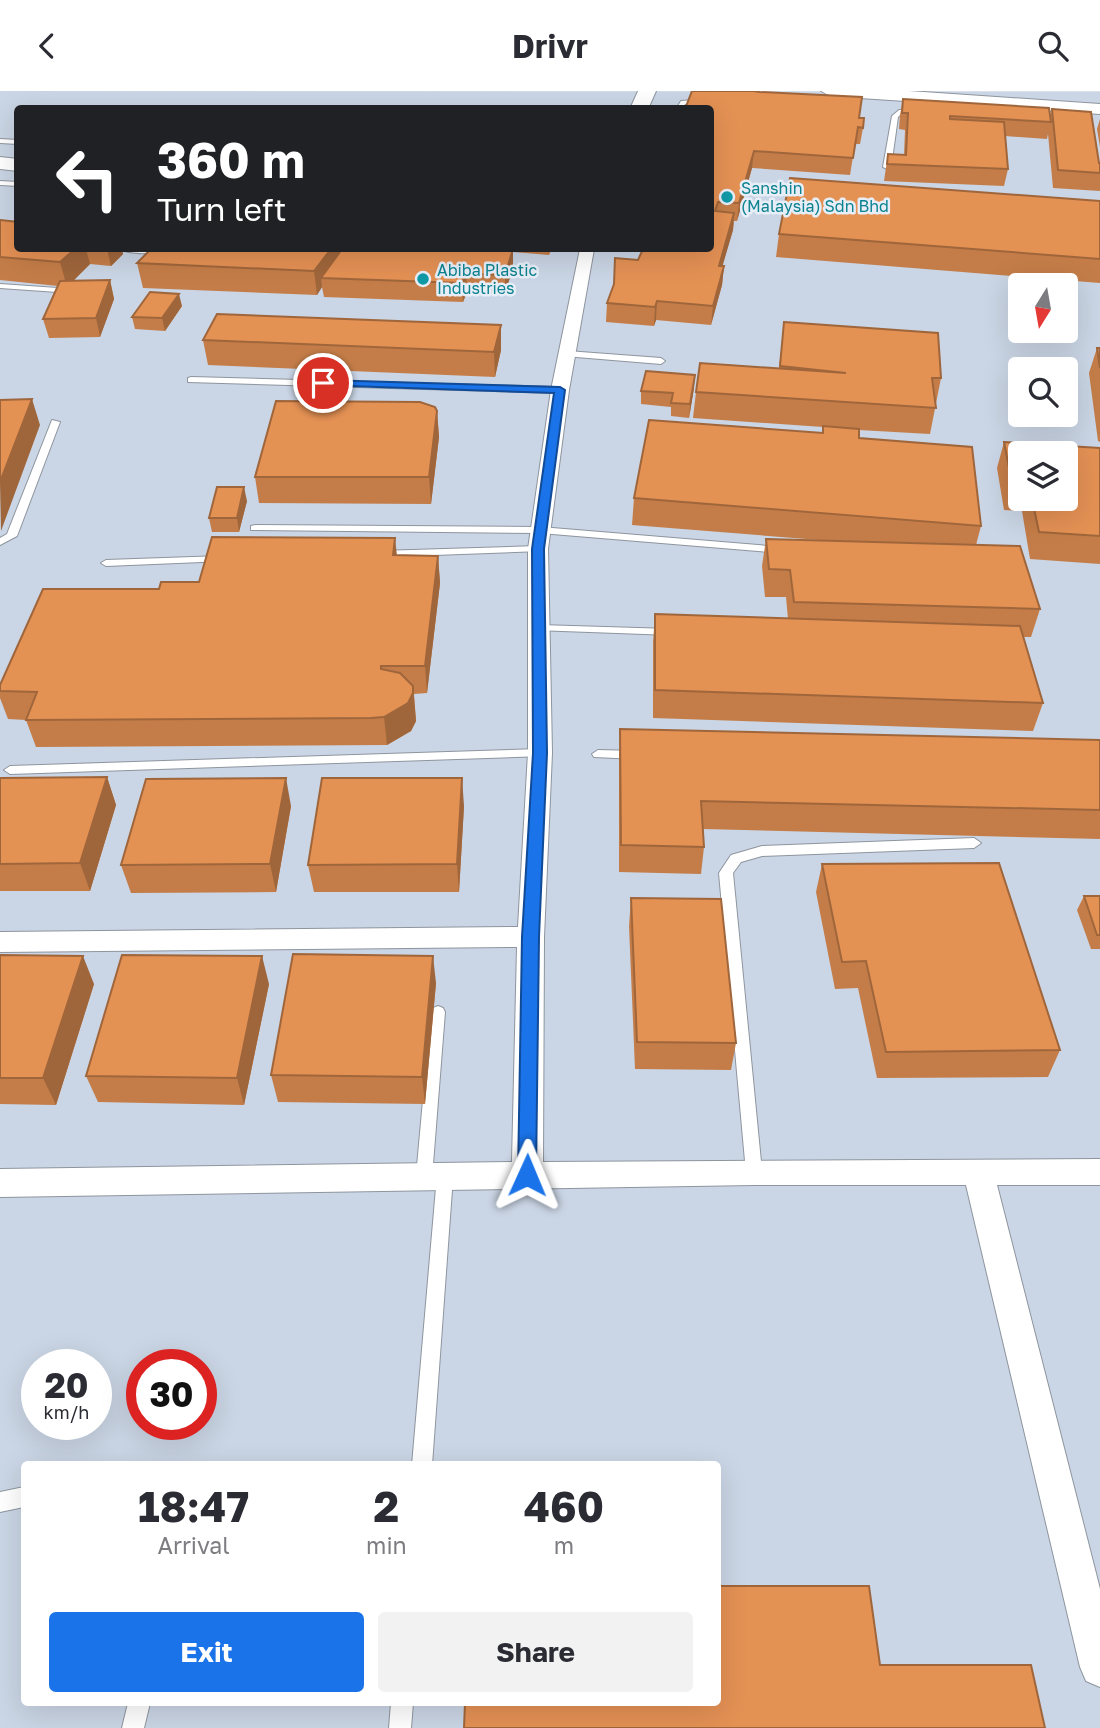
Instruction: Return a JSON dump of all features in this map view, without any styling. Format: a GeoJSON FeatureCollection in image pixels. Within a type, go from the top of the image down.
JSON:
{"type":"FeatureCollection","features":[{"type":"Feature","properties":{"kind":"main road"},"geometry":{"type":"LineString","coordinates":[[830,91],[1100,109]]}},
{"type":"Feature","properties":{"kind":"street"},"geometry":{"type":"LineString","coordinates":[[527,1175],[531,937],[540,753],[539,540],[560,390],[586,252]]}},
{"type":"Feature","properties":{"kind":"street"},"geometry":{"type":"LineString","coordinates":[[0,941],[531,937]]}},
{"type":"Feature","properties":{"kind":"street"},"geometry":{"type":"LineString","coordinates":[[978,1171],[1100,1667]]}},
{"type":"Feature","properties":{"kind":"street"},"geometry":{"type":"LineString","coordinates":[[0,1183],[754,1172],[1100,1172]]}},
{"type":"Feature","properties":{"kind":"lane"},"geometry":{"type":"LineString","coordinates":[[683,105],[687,101],[717,100]]}},
{"type":"Feature","properties":{"kind":"lane"},"geometry":{"type":"LineString","coordinates":[[887,167],[896,114],[930,112]]}},
{"type":"Feature","properties":{"kind":"lane"},"geometry":{"type":"LineString","coordinates":[[0,286],[80,292]]}},
{"type":"Feature","properties":{"kind":"lane"},"geometry":{"type":"LineString","coordinates":[[567,353],[661,361]]}},
{"type":"Feature","properties":{"kind":"lane"},"geometry":{"type":"LineString","coordinates":[[191,380],[560,390]]}},
{"type":"Feature","properties":{"kind":"lane"},"geometry":{"type":"LineString","coordinates":[[0,542],[12,536],[55,422]]}},
{"type":"Feature","properties":{"kind":"lane"},"geometry":{"type":"LineString","coordinates":[[255,528],[788,551]]}},
{"type":"Feature","properties":{"kind":"lane"},"geometry":{"type":"LineString","coordinates":[[371,555],[539,540]]}},
{"type":"Feature","properties":{"kind":"lane"},"geometry":{"type":"LineString","coordinates":[[106,563],[231,559]]}},
{"type":"Feature","properties":{"kind":"lane"},"geometry":{"type":"LineString","coordinates":[[539,628],[678,632]]}},
{"type":"Feature","properties":{"kind":"lane"},"geometry":{"type":"LineString","coordinates":[[10,770],[540,753]]}},
{"type":"Feature","properties":{"kind":"lane"},"geometry":{"type":"LineString","coordinates":[[598,754],[653,756]]}},
{"type":"Feature","properties":{"kind":"lane"},"geometry":{"type":"LineString","coordinates":[[754,1172],[726,873],[736,858],[762,851],[974,843]]}},
{"type":"Feature","properties":{"kind":"lane"},"geometry":{"type":"LineString","coordinates":[[421,1461],[435,1176],[438,1012]]}},
{"type":"Feature","properties":{"kind":"lane"},"geometry":{"type":"LineString","coordinates":[[0,1502],[21,1498]]}},
{"type":"Feature","properties":{"kind":"lane"},"geometry":{"type":"LineString","coordinates":[[133,1728],[138,1706]]}},
{"type":"Feature","properties":{"kind":"lane"},"geometry":{"type":"LineString","coordinates":[[400,1728],[402,1706]]}},
{"type":"Feature","properties":{"kind":"shaded area"},"geometry":{"type":"Polygon","coordinates":[[[0,91],[1100,92],[1100,1728],[0,1728],[0,91]]]}},
{"type":"Feature","properties":{"kind":"building","name":"Sanshin (Malaysia) Sdn Bhd"},"geometry":{"type":"Polygon","coordinates":[[[692,91],[753,91],[862,97],[859,118],[864,118],[863,128],[858,127],[853,158],[754,151],[739,203],[718,202],[715,211],[734,213],[719,266],[724,266],[713,306],[657,301],[655,307],[607,303],[614,284],[615,258],[638,260],[642,252],[714,252],[714,105],[687,105],[692,91]]]}},
{"type":"Feature","properties":{"kind":"building"},"geometry":{"type":"Polygon","coordinates":[[[903,99],[1049,108],[1051,122],[950,116],[950,119],[1004,122],[1008,169],[887,164],[888,154],[906,155],[908,113],[902,113],[903,99]]]}},
{"type":"Feature","properties":{"kind":"building"},"geometry":{"type":"Polygon","coordinates":[[[1052,109],[1091,112],[1100,173],[1058,170],[1052,109]]]}},
{"type":"Feature","properties":{"kind":"building"},"geometry":{"type":"Polygon","coordinates":[[[790,178],[1100,201],[1100,259],[779,234],[790,178]]]}},
{"type":"Feature","properties":{"kind":"building"},"geometry":{"type":"Polygon","coordinates":[[[0,220],[14,222],[14,252],[72,252],[60,262],[0,257],[0,220]]]}},
{"type":"Feature","properties":{"kind":"building"},"geometry":{"type":"Polygon","coordinates":[[[148,252],[329,252],[314,271],[137,263],[148,252]]]}},
{"type":"Feature","properties":{"kind":"building"},"geometry":{"type":"Polygon","coordinates":[[[340,252],[512,252],[505,275],[466,274],[462,283],[321,278],[340,252]]]}},
{"type":"Feature","properties":{"kind":"building"},"geometry":{"type":"Polygon","coordinates":[[[110,280],[96,318],[43,319],[60,281],[110,280]]]}},
{"type":"Feature","properties":{"kind":"building"},"geometry":{"type":"Polygon","coordinates":[[[150,292],[179,294],[162,318],[132,317],[150,292]]]}},
{"type":"Feature","properties":{"kind":"building"},"geometry":{"type":"Polygon","coordinates":[[[217,314],[501,325],[494,352],[203,340],[217,314]]]}},
{"type":"Feature","properties":{"kind":"building"},"geometry":{"type":"Polygon","coordinates":[[[784,322],[938,333],[941,378],[932,378],[936,408],[696,392],[700,363],[846,373],[780,366],[784,322]]]}},
{"type":"Feature","properties":{"kind":"building"},"geometry":{"type":"Polygon","coordinates":[[[646,371],[695,375],[690,404],[671,403],[673,393],[641,391],[646,371]]]}},
{"type":"Feature","properties":{"kind":"building"},"geometry":{"type":"Polygon","coordinates":[[[32,399],[0,482],[0,400],[32,399]]]}},
{"type":"Feature","properties":{"kind":"building"},"geometry":{"type":"Polygon","coordinates":[[[276,401],[420,402],[435,407],[437,411],[429,477],[255,477],[276,401]]]}},
{"type":"Feature","properties":{"kind":"building"},"geometry":{"type":"Polygon","coordinates":[[[649,420],[823,433],[823,426],[859,429],[859,438],[972,447],[981,526],[634,498],[649,420]]]}},
{"type":"Feature","properties":{"kind":"building"},"geometry":{"type":"Polygon","coordinates":[[[1004,442],[1008,442],[1008,462],[1004,442]]]}},
{"type":"Feature","properties":{"kind":"building"},"geometry":{"type":"Polygon","coordinates":[[[1078,447],[1100,448],[1100,536],[1039,532],[1035,511],[1078,511],[1078,447]]]}},
{"type":"Feature","properties":{"kind":"building"},"geometry":{"type":"Polygon","coordinates":[[[217,487],[244,487],[237,518],[209,518],[217,487]]]}},
{"type":"Feature","properties":{"kind":"building"},"geometry":{"type":"Polygon","coordinates":[[[212,537],[395,538],[393,555],[438,556],[425,666],[381,666],[381,669],[400,673],[413,686],[408,703],[384,717],[371,718],[26,720],[37,692],[0,691],[0,685],[43,589],[159,589],[161,582],[199,582],[212,537]]]}},
{"type":"Feature","properties":{"kind":"building"},"geometry":{"type":"Polygon","coordinates":[[[766,539],[1020,546],[1040,609],[794,602],[790,570],[769,569],[766,539]]]}},
{"type":"Feature","properties":{"kind":"building"},"geometry":{"type":"Polygon","coordinates":[[[655,614],[1020,626],[1043,703],[655,690],[655,614]]]}},
{"type":"Feature","properties":{"kind":"building"},"geometry":{"type":"Polygon","coordinates":[[[620,729],[1100,740],[1100,810],[701,801],[704,847],[621,845],[620,729]]]}},
{"type":"Feature","properties":{"kind":"building"},"geometry":{"type":"Polygon","coordinates":[[[107,777],[80,863],[0,864],[0,778],[107,777]]]}},
{"type":"Feature","properties":{"kind":"building"},"geometry":{"type":"Polygon","coordinates":[[[286,778],[270,864],[121,865],[146,779],[286,778]]]}},
{"type":"Feature","properties":{"kind":"building"},"geometry":{"type":"Polygon","coordinates":[[[322,778],[462,778],[457,864],[308,865],[322,778]]]}},
{"type":"Feature","properties":{"kind":"building"},"geometry":{"type":"Polygon","coordinates":[[[999,863],[1060,1050],[886,1052],[866,961],[842,962],[822,864],[999,863]]]}},
{"type":"Feature","properties":{"kind":"building"},"geometry":{"type":"Polygon","coordinates":[[[1084,896],[1100,896],[1100,935],[1097,935],[1084,896]]]}},
{"type":"Feature","properties":{"kind":"building"},"geometry":{"type":"Polygon","coordinates":[[[631,898],[721,899],[736,1043],[637,1042],[631,898]]]}},
{"type":"Feature","properties":{"kind":"building"},"geometry":{"type":"Polygon","coordinates":[[[293,954],[433,956],[422,1077],[271,1075],[293,954]]]}},
{"type":"Feature","properties":{"kind":"building"},"geometry":{"type":"Polygon","coordinates":[[[0,955],[83,956],[43,1078],[0,1078],[0,955]]]}},
{"type":"Feature","properties":{"kind":"building"},"geometry":{"type":"Polygon","coordinates":[[[122,955],[262,956],[237,1078],[86,1076],[122,955]]]}},
{"type":"Feature","properties":{"kind":"building"},"geometry":{"type":"Polygon","coordinates":[[[721,1586],[869,1586],[880,1665],[1031,1665],[1045,1728],[464,1728],[465,1706],[721,1706],[721,1586]]]}},
{"type":"Feature","properties":{"kind":"place","name":"Sanshin (Malaysia) Sdn Bhd"},"geometry":{"type":"Point","coordinates":[727,197]}},
{"type":"Feature","properties":{"kind":"place","name":"Abiba Plastic Industries"},"geometry":{"type":"Point","coordinates":[423,279]}},
{"type":"Feature","properties":{"kind":"route"},"geometry":{"type":"LineString","coordinates":[[323,383],[560,390],[538,549],[540,753],[531,937],[527,1175]]}}]}
